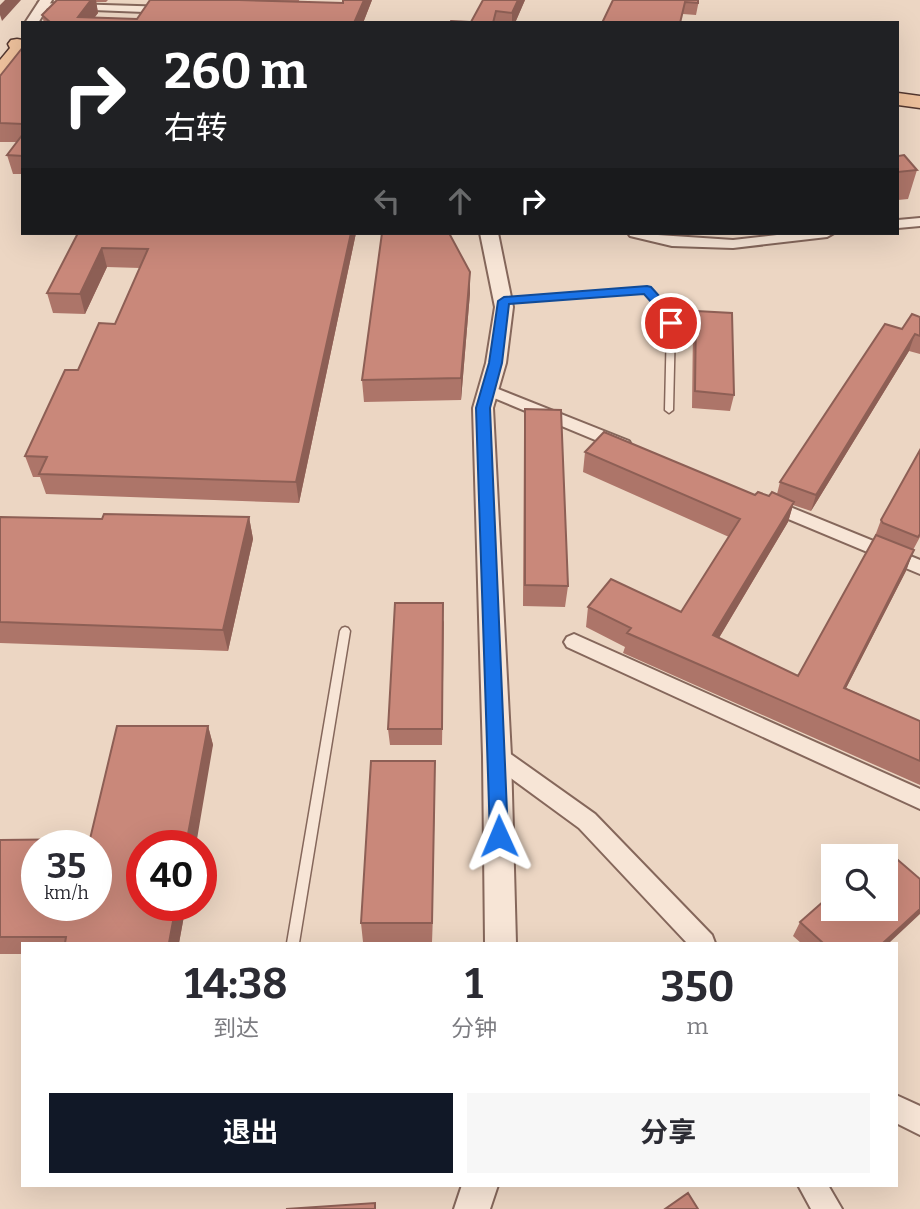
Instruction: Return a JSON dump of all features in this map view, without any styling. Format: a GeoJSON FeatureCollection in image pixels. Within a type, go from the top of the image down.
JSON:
{"type":"FeatureCollection","features":[{"type":"Feature","properties":{"kind":"main road"},"geometry":{"type":"LineString","coordinates":[[0,71],[13,45]]}},
{"type":"Feature","properties":{"kind":"main road"},"geometry":{"type":"LineString","coordinates":[[899,94],[920,96]]}},
{"type":"Feature","properties":{"kind":"main road"},"geometry":{"type":"LineString","coordinates":[[899,99],[920,102]]}},
{"type":"Feature","properties":{"kind":"street"},"geometry":{"type":"LineString","coordinates":[[32,21],[44,3],[180,10]]}},
{"type":"Feature","properties":{"kind":"street"},"geometry":{"type":"LineString","coordinates":[[899,224],[920,222]]}},
{"type":"Feature","properties":{"kind":"street"},"geometry":{"type":"LineString","coordinates":[[489,235],[504,301],[496,363],[483,408],[497,756],[501,942]]}},
{"type":"Feature","properties":{"kind":"street"},"geometry":{"type":"LineString","coordinates":[[643,235],[672,242],[733,244],[810,235]]}},
{"type":"Feature","properties":{"kind":"street"},"geometry":{"type":"LineString","coordinates":[[488,390],[640,453]]}},
{"type":"Feature","properties":{"kind":"street"},"geometry":{"type":"LineString","coordinates":[[755,499],[920,567]]}},
{"type":"Feature","properties":{"kind":"street"},"geometry":{"type":"LineString","coordinates":[[574,642],[920,799]]}},
{"type":"Feature","properties":{"kind":"street"},"geometry":{"type":"LineString","coordinates":[[497,756],[587,821],[702,942]]}},
{"type":"Feature","properties":{"kind":"street"},"geometry":{"type":"LineString","coordinates":[[898,1109],[920,1121]]}},
{"type":"Feature","properties":{"kind":"street"},"geometry":{"type":"LineString","coordinates":[[472,1209],[479,1187]]}},
{"type":"Feature","properties":{"kind":"street"},"geometry":{"type":"LineString","coordinates":[[813,1187],[828,1209]]}},
{"type":"Feature","properties":{"kind":"lane"},"geometry":{"type":"LineString","coordinates":[[504,301],[647,290],[666,311],[671,323],[669,410]]}},
{"type":"Feature","properties":{"kind":"lane"},"geometry":{"type":"LineString","coordinates":[[293,942],[345,631]]}},
{"type":"Feature","properties":{"kind":"building"},"geometry":{"type":"Polygon","coordinates":[[[57,0],[91,0],[78,17],[137,19],[150,0],[343,3],[343,0],[364,0],[355,21],[49,21],[42,15],[57,0]]]}},
{"type":"Feature","properties":{"kind":"building"},"geometry":{"type":"Polygon","coordinates":[[[483,0],[518,0],[512,13],[496,11],[494,21],[472,21],[483,0]]]}},
{"type":"Feature","properties":{"kind":"building"},"geometry":{"type":"Polygon","coordinates":[[[613,0],[698,0],[698,3],[685,2],[680,21],[603,21],[613,0]]]}},
{"type":"Feature","properties":{"kind":"building"},"geometry":{"type":"Polygon","coordinates":[[[21,50],[21,124],[0,123],[0,76],[21,50]]]}},
{"type":"Feature","properties":{"kind":"building"},"geometry":{"type":"Polygon","coordinates":[[[21,137],[21,156],[7,155],[21,137]]]}},
{"type":"Feature","properties":{"kind":"building"},"geometry":{"type":"Polygon","coordinates":[[[904,155],[917,170],[899,172],[899,156],[904,155]]]}},
{"type":"Feature","properties":{"kind":"building"},"geometry":{"type":"Polygon","coordinates":[[[77,235],[351,235],[296,482],[39,474],[47,457],[25,456],[65,370],[78,370],[99,323],[115,324],[148,249],[102,248],[80,294],[47,293],[77,235]]]}},
{"type":"Feature","properties":{"kind":"building"},"geometry":{"type":"Polygon","coordinates":[[[382,235],[450,235],[470,272],[461,378],[362,380],[382,235]]]}},
{"type":"Feature","properties":{"kind":"building"},"geometry":{"type":"Polygon","coordinates":[[[696,311],[732,313],[734,395],[695,391],[696,311]]]}},
{"type":"Feature","properties":{"kind":"building"},"geometry":{"type":"Polygon","coordinates":[[[912,314],[920,317],[920,336],[915,334],[816,495],[780,482],[885,324],[902,329],[912,314]]]}},
{"type":"Feature","properties":{"kind":"building"},"geometry":{"type":"Polygon","coordinates":[[[525,409],[561,410],[568,586],[525,585],[525,409]]]}},
{"type":"Feature","properties":{"kind":"building"},"geometry":{"type":"Polygon","coordinates":[[[604,432],[755,495],[758,492],[769,496],[772,492],[794,502],[713,635],[798,676],[876,535],[914,550],[844,688],[920,721],[920,761],[627,633],[631,628],[588,607],[611,579],[681,612],[740,519],[585,452],[604,432]]]}},
{"type":"Feature","properties":{"kind":"building"},"geometry":{"type":"Polygon","coordinates":[[[920,450],[920,534],[918,537],[881,520],[920,450]]]}},
{"type":"Feature","properties":{"kind":"building"},"geometry":{"type":"Polygon","coordinates":[[[104,514],[249,517],[223,630],[0,622],[0,517],[102,519],[104,514]]]}},
{"type":"Feature","properties":{"kind":"building"},"geometry":{"type":"Polygon","coordinates":[[[395,603],[443,603],[442,729],[388,729],[395,603]]]}},
{"type":"Feature","properties":{"kind":"building"},"geometry":{"type":"Polygon","coordinates":[[[117,726],[208,726],[189,830],[126,830],[126,921],[173,921],[169,942],[65,942],[66,937],[0,937],[0,840],[21,840],[21,921],[112,921],[112,830],[92,830],[117,726]]]}},
{"type":"Feature","properties":{"kind":"building"},"geometry":{"type":"Polygon","coordinates":[[[371,761],[435,761],[432,923],[361,923],[371,761]]]}},
{"type":"Feature","properties":{"kind":"building"},"geometry":{"type":"Polygon","coordinates":[[[898,860],[920,879],[920,909],[884,942],[822,942],[800,922],[821,904],[821,921],[898,921],[898,860]]]}},
{"type":"Feature","properties":{"kind":"building"},"geometry":{"type":"Polygon","coordinates":[[[688,1193],[698,1209],[665,1209],[688,1193]]]}},
{"type":"Feature","properties":{"kind":"building"},"geometry":{"type":"Polygon","coordinates":[[[375,1203],[375,1209],[286,1209],[375,1203]]]}},
{"type":"Feature","properties":{"kind":"route"},"geometry":{"type":"LineString","coordinates":[[499,836],[483,408],[496,363],[504,301],[647,290],[666,311],[671,323]]}}]}
